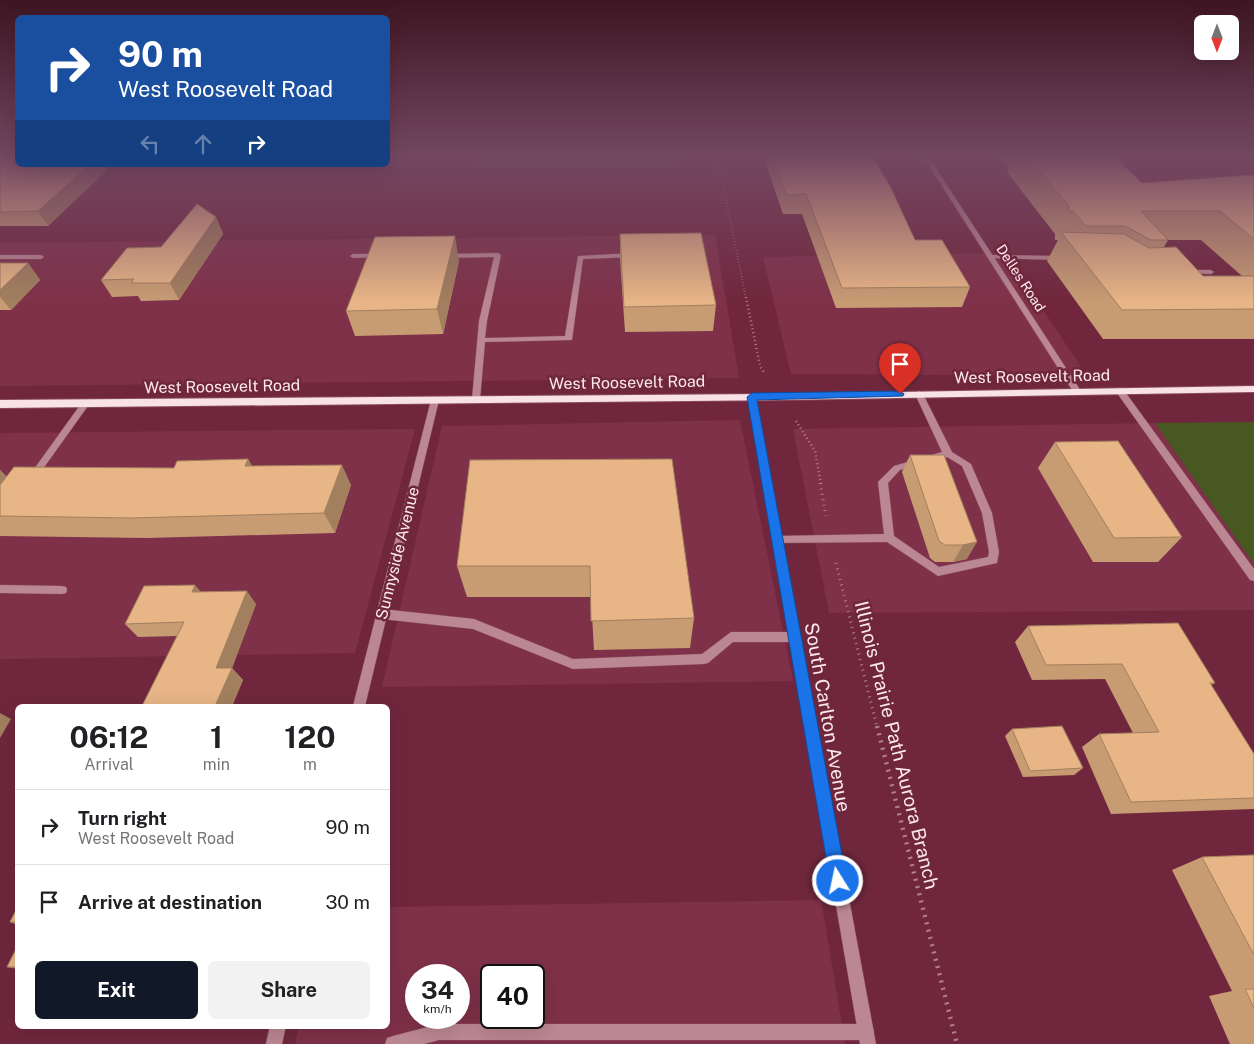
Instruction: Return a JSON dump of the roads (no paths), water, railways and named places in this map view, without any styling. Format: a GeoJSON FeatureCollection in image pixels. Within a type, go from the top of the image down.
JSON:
{"type":"FeatureCollection","features":[{"type":"Feature","properties":{"kind":"main road","name":"West Roosevelt Road"},"geometry":{"type":"LineString","coordinates":[[0,404],[752,397],[1254,389]]}},
{"type":"Feature","properties":{"kind":"street","name":"Delles Road"},"geometry":{"type":"LineString","coordinates":[[957,205],[1077,391]]}},
{"type":"Feature","properties":{"kind":"street"},"geometry":{"type":"LineString","coordinates":[[440,256],[498,255],[483,321],[476,400]]}},
{"type":"Feature","properties":{"kind":"street"},"geometry":{"type":"LineString","coordinates":[[482,340],[569,338],[580,257],[640,255]]}},
{"type":"Feature","properties":{"kind":"street"},"geometry":{"type":"LineString","coordinates":[[353,256],[392,256]]}},
{"type":"Feature","properties":{"kind":"street"},"geometry":{"type":"LineString","coordinates":[[0,257],[41,257]]}},
{"type":"Feature","properties":{"kind":"street"},"geometry":{"type":"LineString","coordinates":[[992,257],[1067,258]]}},
{"type":"Feature","properties":{"kind":"street"},"geometry":{"type":"LineString","coordinates":[[1182,272],[1211,272]]}},
{"type":"Feature","properties":{"kind":"street"},"geometry":{"type":"LineString","coordinates":[[1120,391],[1254,576]]}},
{"type":"Feature","properties":{"kind":"street"},"geometry":{"type":"LineString","coordinates":[[777,540],[889,538],[938,572],[993,560],[994,552],[987,513],[966,464],[948,454],[920,394]]}},
{"type":"Feature","properties":{"kind":"street","name":"South Carlton Avenue"},"geometry":{"type":"LineString","coordinates":[[752,397],[867,1038]]}},
{"type":"Feature","properties":{"kind":"street","name":"Sunnyside Avenue"},"geometry":{"type":"LineString","coordinates":[[360,704],[435,400]]}},
{"type":"Feature","properties":{"kind":"street"},"geometry":{"type":"LineString","coordinates":[[28,483],[86,403]]}},
{"type":"Feature","properties":{"kind":"street"},"geometry":{"type":"LineString","coordinates":[[889,538],[883,482],[898,468],[948,454]]}},
{"type":"Feature","properties":{"kind":"street"},"geometry":{"type":"LineString","coordinates":[[0,589],[62,590]]}},
{"type":"Feature","properties":{"kind":"street"},"geometry":{"type":"LineString","coordinates":[[382,614],[474,624],[573,664],[704,659],[731,637],[794,637]]}},
{"type":"Feature","properties":{"kind":"street"},"geometry":{"type":"LineString","coordinates":[[274,1044],[277,1029]]}},
{"type":"Feature","properties":{"kind":"street"},"geometry":{"type":"LineString","coordinates":[[393,1044],[439,1032],[867,1038]]}}]}
